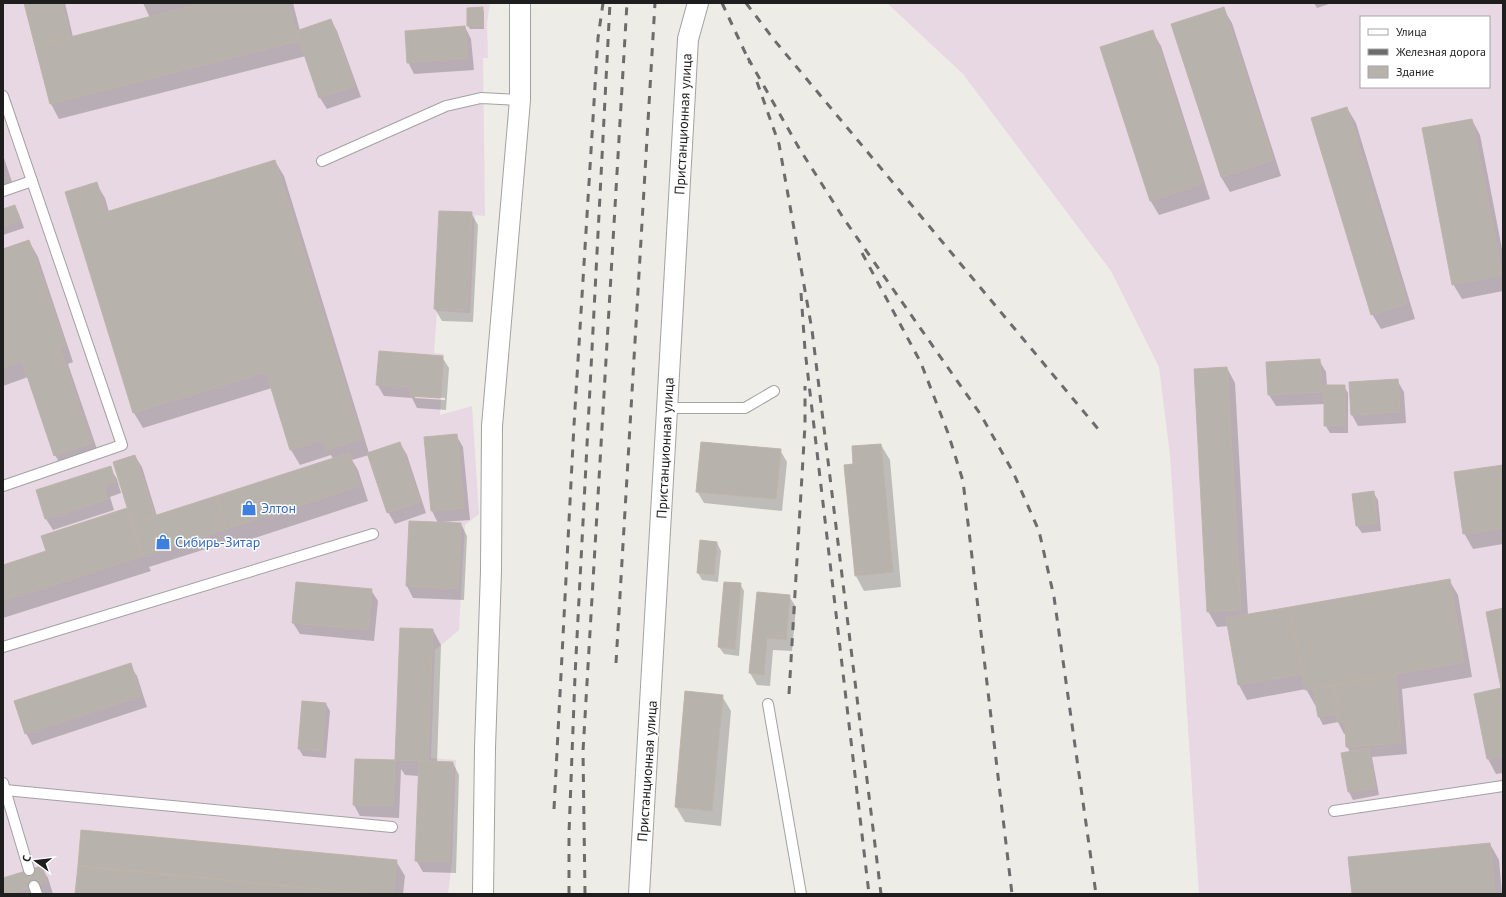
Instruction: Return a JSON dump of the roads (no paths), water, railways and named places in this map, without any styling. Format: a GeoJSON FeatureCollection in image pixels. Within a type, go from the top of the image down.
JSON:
{"type":"FeatureCollection","features":[{"type":"Feature","properties":{"kind":"street"},"geometry":{"type":"LineString","coordinates":[[483,894],[486,740],[492,572],[492,426],[520,100],[520,3]]}},
{"type":"Feature","properties":{"kind":"street","name":"Пристанционная улица"},"geometry":{"type":"LineString","coordinates":[[639,894],[652,693],[666,408],[688,39],[698,3]]}},
{"type":"Feature","properties":{"kind":"lane"},"geometry":{"type":"LineString","coordinates":[[3,96],[122,445],[3,486]]}},
{"type":"Feature","properties":{"kind":"lane"},"geometry":{"type":"LineString","coordinates":[[322,160],[446,106],[481,98],[520,100]]}},
{"type":"Feature","properties":{"kind":"lane"},"geometry":{"type":"LineString","coordinates":[[3,190],[32,181]]}},
{"type":"Feature","properties":{"kind":"lane"},"geometry":{"type":"LineString","coordinates":[[666,408],[745,408],[774,391]]}},
{"type":"Feature","properties":{"kind":"lane"},"geometry":{"type":"LineString","coordinates":[[3,647],[374,534]]}},
{"type":"Feature","properties":{"kind":"lane"},"geometry":{"type":"LineString","coordinates":[[768,704],[801,894]]}},
{"type":"Feature","properties":{"kind":"lane"},"geometry":{"type":"LineString","coordinates":[[29,870],[4,786],[392,827]]}},
{"type":"Feature","properties":{"kind":"lane"},"geometry":{"type":"LineString","coordinates":[[1334,810],[1503,786]]}},
{"type":"Feature","properties":{"kind":"railway"},"geometry":{"type":"LineString","coordinates":[[554,809],[574,425],[598,38],[603,3]]}},
{"type":"Feature","properties":{"kind":"railway"},"geometry":{"type":"LineString","coordinates":[[569,894],[569,833],[575,676],[610,3]]}},
{"type":"Feature","properties":{"kind":"railway"},"geometry":{"type":"LineString","coordinates":[[585,894],[583,751],[627,3]]}},
{"type":"Feature","properties":{"kind":"railway"},"geometry":{"type":"LineString","coordinates":[[616,663],[655,3]]}},
{"type":"Feature","properties":{"kind":"railway"},"geometry":{"type":"LineString","coordinates":[[722,3],[750,63]]}},
{"type":"Feature","properties":{"kind":"railway"},"geometry":{"type":"LineString","coordinates":[[746,3],[775,41],[1099,430]]}},
{"type":"Feature","properties":{"kind":"railway"},"geometry":{"type":"LineString","coordinates":[[748,58],[799,148],[844,219],[981,415],[1013,472],[1039,531],[1054,597],[1096,894]]}},
{"type":"Feature","properties":{"kind":"railway"},"geometry":{"type":"LineString","coordinates":[[757,82],[779,144],[812,330],[881,894]]}},
{"type":"Feature","properties":{"kind":"railway"},"geometry":{"type":"LineString","coordinates":[[862,253],[921,363],[948,433],[963,481],[1012,894]]}},
{"type":"Feature","properties":{"kind":"railway"},"geometry":{"type":"LineString","coordinates":[[801,293],[805,350],[869,894]]}},
{"type":"Feature","properties":{"kind":"railway"},"geometry":{"type":"LineString","coordinates":[[789,694],[805,425],[805,386]]}},
{"type":"Feature","properties":{"kind":"place","name":"Элтон"},"geometry":{"type":"Point","coordinates":[249,508]}},
{"type":"Feature","properties":{"kind":"place","name":"Сибирь-Зитар"},"geometry":{"type":"Point","coordinates":[163,542]}}]}
